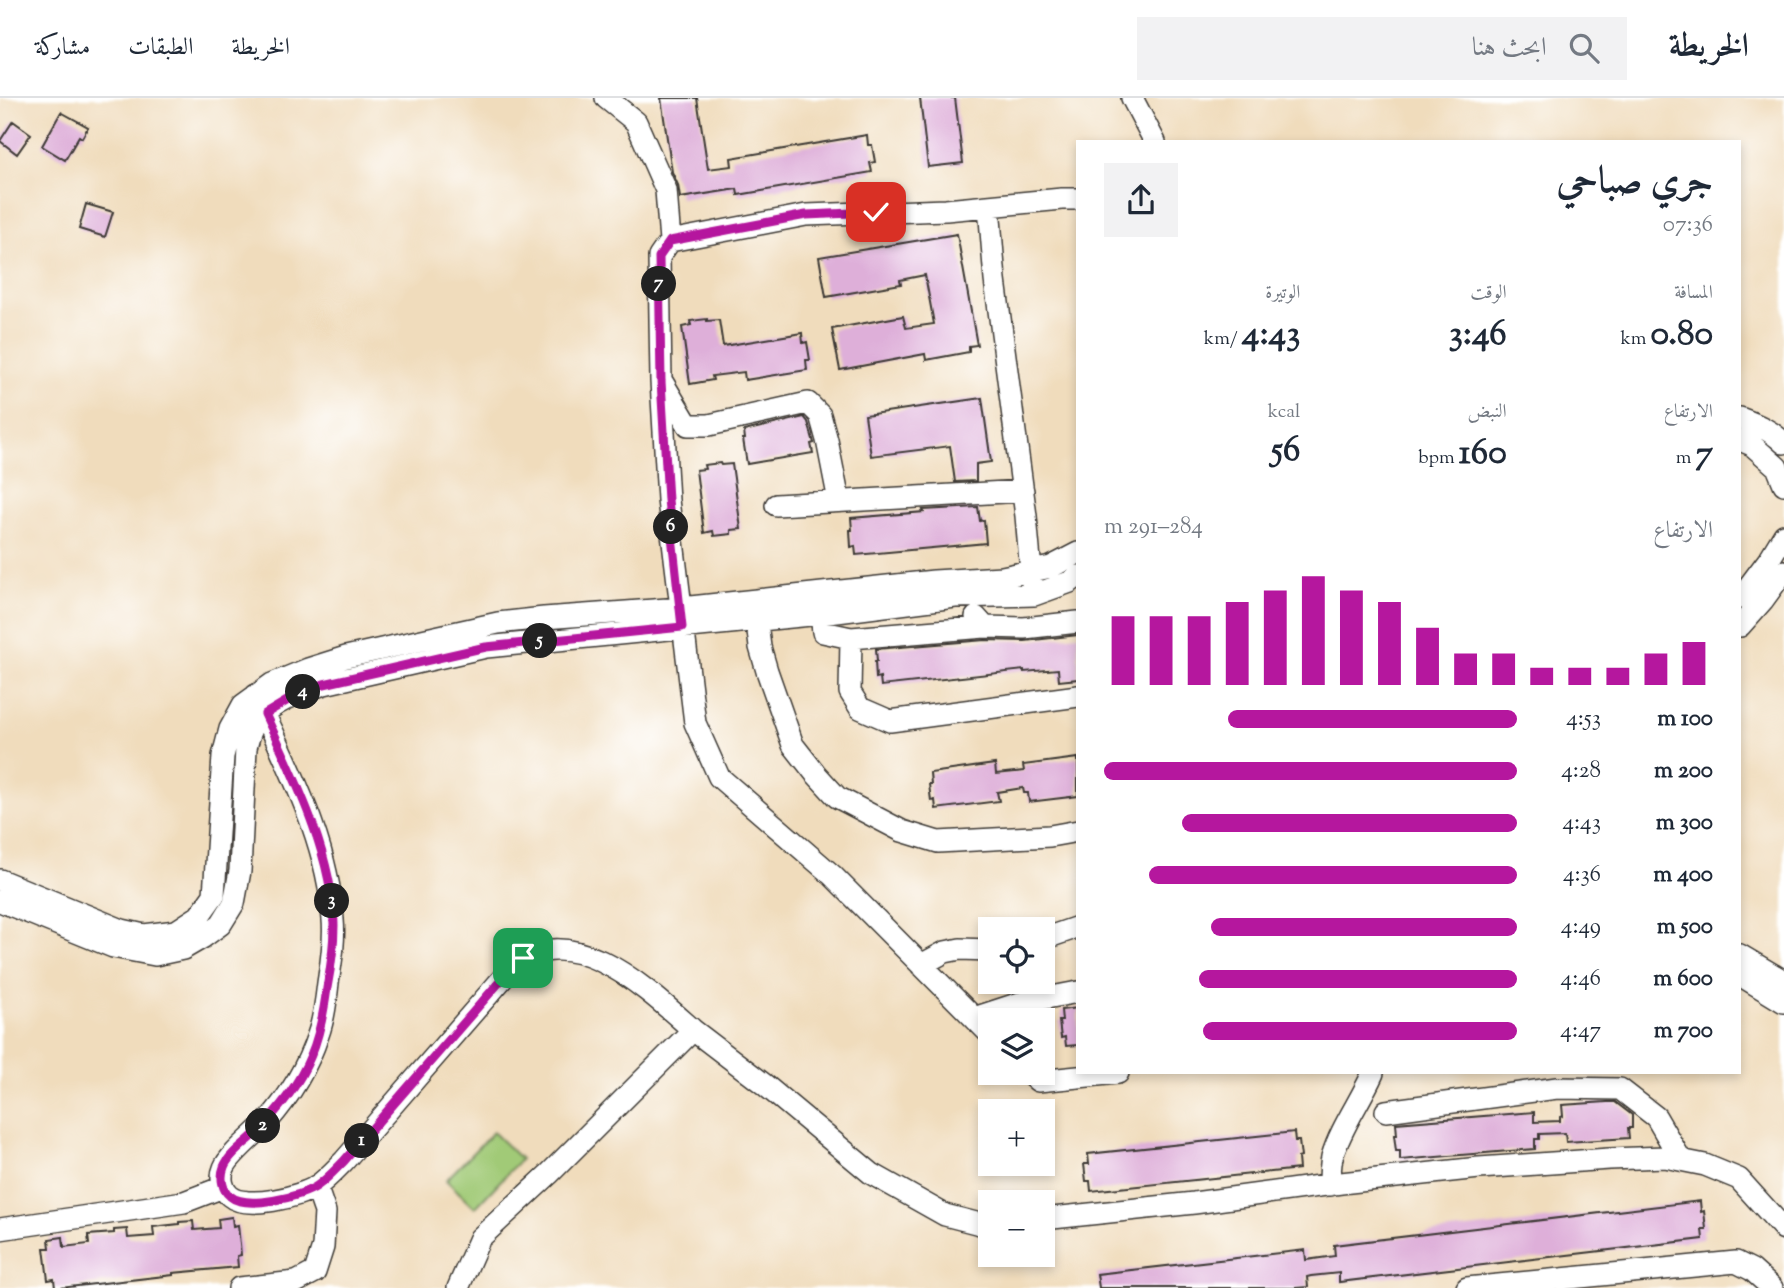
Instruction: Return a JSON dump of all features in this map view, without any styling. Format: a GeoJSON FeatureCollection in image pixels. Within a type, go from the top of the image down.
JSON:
{"type":"FeatureCollection","features":[{"type":"Feature","properties":{"kind":"street"},"geometry":{"type":"LineString","coordinates":[[606,98],[636,122],[666,190],[670,241],[659,257],[661,381],[668,500],[695,723],[719,777],[832,876],[978,1022]]}},
{"type":"Feature","properties":{"kind":"street"},"geometry":{"type":"LineString","coordinates":[[1132,98],[1154,140]]}},
{"type":"Feature","properties":{"kind":"street"},"geometry":{"type":"LineString","coordinates":[[670,241],[806,215],[946,210],[1076,199]]}},
{"type":"Feature","properties":{"kind":"street"},"geometry":{"type":"LineString","coordinates":[[989,206],[995,280],[1034,595]]}},
{"type":"Feature","properties":{"kind":"street"},"geometry":{"type":"LineString","coordinates":[[661,381],[688,425],[709,425],[808,403],[821,415],[839,501]]}},
{"type":"Feature","properties":{"kind":"street"},"geometry":{"type":"LineString","coordinates":[[1741,418],[1762,427],[1784,443]]}},
{"type":"Feature","properties":{"kind":"street"},"geometry":{"type":"LineString","coordinates":[[1741,440],[1752,445],[1777,467],[1784,484]]}},
{"type":"Feature","properties":{"kind":"street"},"geometry":{"type":"LineString","coordinates":[[776,505],[1023,491]]}},
{"type":"Feature","properties":{"kind":"street"},"geometry":{"type":"LineString","coordinates":[[1741,597],[1784,535]]}},
{"type":"Feature","properties":{"kind":"street"},"geometry":{"type":"LineString","coordinates":[[755,611],[821,614],[1051,567],[1076,554]]}},
{"type":"Feature","properties":{"kind":"street"},"geometry":{"type":"LineString","coordinates":[[1741,625],[1784,571]]}},
{"type":"Feature","properties":{"kind":"street"},"geometry":{"type":"LineString","coordinates":[[0,901],[113,947],[155,955],[183,949],[202,938],[221,924],[234,903],[240,871],[246,748],[261,705],[272,684],[346,657],[498,623],[681,618],[949,589],[1034,595],[1076,578]]}},
{"type":"Feature","properties":{"kind":"street"},"geometry":{"type":"LineString","coordinates":[[949,589],[985,627]]}},
{"type":"Feature","properties":{"kind":"street"},"geometry":{"type":"LineString","coordinates":[[755,611],[760,647],[793,745],[837,797],[902,831],[938,842],[1050,836],[1076,831]]}},
{"type":"Feature","properties":{"kind":"street"},"geometry":{"type":"LineString","coordinates":[[821,614],[823,632],[851,638],[985,627],[1024,628],[1076,622]]}},
{"type":"Feature","properties":{"kind":"street"},"geometry":{"type":"LineString","coordinates":[[851,638],[850,692],[860,708],[890,721],[1076,696]]}},
{"type":"Feature","properties":{"kind":"street"},"geometry":{"type":"LineString","coordinates":[[0,880],[122,930],[144,935],[176,931],[199,916],[214,895],[223,756],[230,729],[243,705],[261,705]]}},
{"type":"Feature","properties":{"kind":"street"},"geometry":{"type":"LineString","coordinates":[[261,705],[307,811],[327,872],[334,923],[332,958],[322,1023],[311,1055],[298,1082],[285,1100],[225,1165],[221,1175],[223,1187],[229,1196],[239,1201],[251,1202],[289,1197],[316,1186],[344,1161],[509,971],[523,958],[539,952],[563,950],[574,951],[604,962],[629,976],[872,1174],[946,1215],[978,1224]]}},
{"type":"Feature","properties":{"kind":"street"},"geometry":{"type":"LineString","coordinates":[[1055,935],[1076,928]]}},
{"type":"Feature","properties":{"kind":"street"},"geometry":{"type":"LineString","coordinates":[[921,965],[960,949],[978,950]]}},
{"type":"Feature","properties":{"kind":"street"},"geometry":{"type":"LineString","coordinates":[[1742,966],[1784,981]]}},
{"type":"Feature","properties":{"kind":"street"},"geometry":{"type":"LineString","coordinates":[[1742,966],[1784,1002]]}},
{"type":"Feature","properties":{"kind":"street"},"geometry":{"type":"LineString","coordinates":[[974,1018],[1020,1003],[1076,992]]}},
{"type":"Feature","properties":{"kind":"street"},"geometry":{"type":"LineString","coordinates":[[458,1288],[480,1238],[549,1174],[693,1030]]}},
{"type":"Feature","properties":{"kind":"street"},"geometry":{"type":"LineString","coordinates":[[1055,1079],[1108,1074]]}},
{"type":"Feature","properties":{"kind":"street"},"geometry":{"type":"LineString","coordinates":[[1330,1185],[1332,1159],[1346,1122],[1373,1074]]}},
{"type":"Feature","properties":{"kind":"street"},"geometry":{"type":"LineString","coordinates":[[1386,1111],[1557,1088],[1620,1089],[1656,1117],[1681,1160]]}},
{"type":"Feature","properties":{"kind":"street"},"geometry":{"type":"LineString","coordinates":[[1055,1218],[1479,1168],[1665,1157],[1705,1165],[1739,1180],[1784,1229]]}},
{"type":"Feature","properties":{"kind":"street"},"geometry":{"type":"LineString","coordinates":[[239,1288],[296,1282],[315,1272],[323,1247],[325,1212],[316,1186]]}},
{"type":"Feature","properties":{"kind":"street"},"geometry":{"type":"LineString","coordinates":[[0,1229],[184,1202],[223,1187]]}},
{"type":"Feature","properties":{"kind":"street"},"geometry":{"type":"LineString","coordinates":[[1467,1288],[1735,1262],[1752,1270],[1772,1288]]}},
{"type":"Feature","properties":{"kind":"green space"},"geometry":{"type":"Polygon","coordinates":[[[493,1132],[521,1159],[475,1208],[446,1180],[493,1132]]]}},
{"type":"Feature","properties":{"kind":"building"},"geometry":{"type":"Polygon","coordinates":[[[661,98],[697,98],[708,169],[732,166],[731,158],[867,135],[875,162],[870,163],[872,172],[738,195],[737,189],[680,198],[672,172],[661,98]]]}},
{"type":"Feature","properties":{"kind":"building"},"geometry":{"type":"Polygon","coordinates":[[[920,98],[955,98],[963,163],[928,167],[920,98]]]}},
{"type":"Feature","properties":{"kind":"building"},"geometry":{"type":"Polygon","coordinates":[[[61,112],[88,127],[82,138],[79,136],[65,160],[42,146],[61,112]]]}},
{"type":"Feature","properties":{"kind":"building"},"geometry":{"type":"Polygon","coordinates":[[[13,121],[31,134],[17,154],[0,141],[13,121]]]}},
{"type":"Feature","properties":{"kind":"building"},"geometry":{"type":"Polygon","coordinates":[[[86,204],[113,212],[105,237],[79,229],[86,204]]]}},
{"type":"Feature","properties":{"kind":"building"},"geometry":{"type":"Polygon","coordinates":[[[957,234],[977,345],[969,346],[969,352],[926,360],[925,354],[840,370],[832,329],[903,316],[906,328],[934,324],[925,275],[900,280],[901,284],[826,297],[819,257],[957,234]]]}},
{"type":"Feature","properties":{"kind":"building"},"geometry":{"type":"Polygon","coordinates":[[[719,320],[723,346],[802,333],[803,343],[807,342],[810,360],[806,360],[807,370],[745,380],[744,372],[712,376],[713,380],[690,384],[682,327],[691,325],[690,321],[719,320]]]}},
{"type":"Feature","properties":{"kind":"building"},"geometry":{"type":"Polygon","coordinates":[[[982,398],[991,462],[976,464],[976,481],[955,482],[950,446],[871,456],[865,415],[982,398]]]}},
{"type":"Feature","properties":{"kind":"building"},"geometry":{"type":"Polygon","coordinates":[[[804,417],[814,443],[811,444],[813,453],[747,464],[744,431],[804,417]]]}},
{"type":"Feature","properties":{"kind":"building"},"geometry":{"type":"Polygon","coordinates":[[[732,464],[741,529],[731,530],[731,534],[714,536],[713,531],[704,533],[696,470],[705,469],[704,465],[732,464]]]}},
{"type":"Feature","properties":{"kind":"building"},"geometry":{"type":"Polygon","coordinates":[[[978,507],[980,521],[984,520],[986,543],[856,555],[855,546],[851,547],[851,518],[978,507]]]}},
{"type":"Feature","properties":{"kind":"building"},"geometry":{"type":"Polygon","coordinates":[[[1076,635],[1076,679],[1059,681],[1058,669],[1024,670],[881,686],[880,677],[876,678],[876,649],[985,640],[1025,641],[1076,635]]]}},
{"type":"Feature","properties":{"kind":"building"},"geometry":{"type":"Polygon","coordinates":[[[1076,758],[1076,796],[1029,802],[1028,793],[1024,793],[1023,788],[997,792],[999,801],[936,809],[935,800],[931,801],[930,773],[995,764],[996,774],[1024,771],[1023,765],[1076,758]]]}},
{"type":"Feature","properties":{"kind":"building"},"geometry":{"type":"Polygon","coordinates":[[[1076,1008],[1076,1045],[1066,1046],[1065,1037],[1061,1038],[1061,1010],[1076,1008]]]}},
{"type":"Feature","properties":{"kind":"building"},"geometry":{"type":"Polygon","coordinates":[[[1615,1102],[1632,1115],[1632,1128],[1628,1128],[1629,1138],[1566,1142],[1565,1133],[1539,1134],[1539,1139],[1535,1139],[1535,1149],[1400,1160],[1400,1151],[1396,1151],[1396,1123],[1534,1112],[1534,1122],[1560,1121],[1563,1116],[1562,1105],[1615,1102]]]}},
{"type":"Feature","properties":{"kind":"building"},"geometry":{"type":"Polygon","coordinates":[[[1294,1132],[1295,1141],[1299,1141],[1299,1169],[1091,1191],[1090,1181],[1086,1181],[1084,1164],[1089,1164],[1088,1154],[1294,1132]]]}},
{"type":"Feature","properties":{"kind":"building"},"geometry":{"type":"Polygon","coordinates":[[[1700,1201],[1706,1229],[1702,1229],[1703,1239],[1339,1282],[1339,1273],[1311,1276],[1307,1277],[1308,1287],[1099,1288],[1097,1274],[1305,1250],[1306,1260],[1335,1256],[1334,1245],[1700,1201]]]}},
{"type":"Feature","properties":{"kind":"building"},"geometry":{"type":"Polygon","coordinates":[[[232,1217],[233,1226],[238,1225],[241,1255],[237,1256],[238,1267],[60,1288],[55,1288],[54,1279],[48,1280],[44,1248],[50,1248],[49,1239],[63,1237],[64,1247],[89,1244],[88,1235],[114,1233],[114,1230],[127,1229],[128,1238],[154,1236],[153,1227],[193,1221],[194,1230],[219,1228],[218,1219],[232,1217]]]}},
{"type":"Feature","properties":{"kind":"route"},"geometry":{"type":"LineString","coordinates":[[523,958],[344,1161],[316,1186],[289,1197],[251,1202],[239,1201],[229,1196],[223,1187],[221,1175],[225,1165],[285,1100],[298,1082],[311,1055],[322,1023],[332,958],[334,923],[327,872],[296,782],[265,714],[300,693],[324,684],[486,647],[682,627],[668,500],[661,381],[659,257],[670,241],[806,215],[876,212]]}}]}
